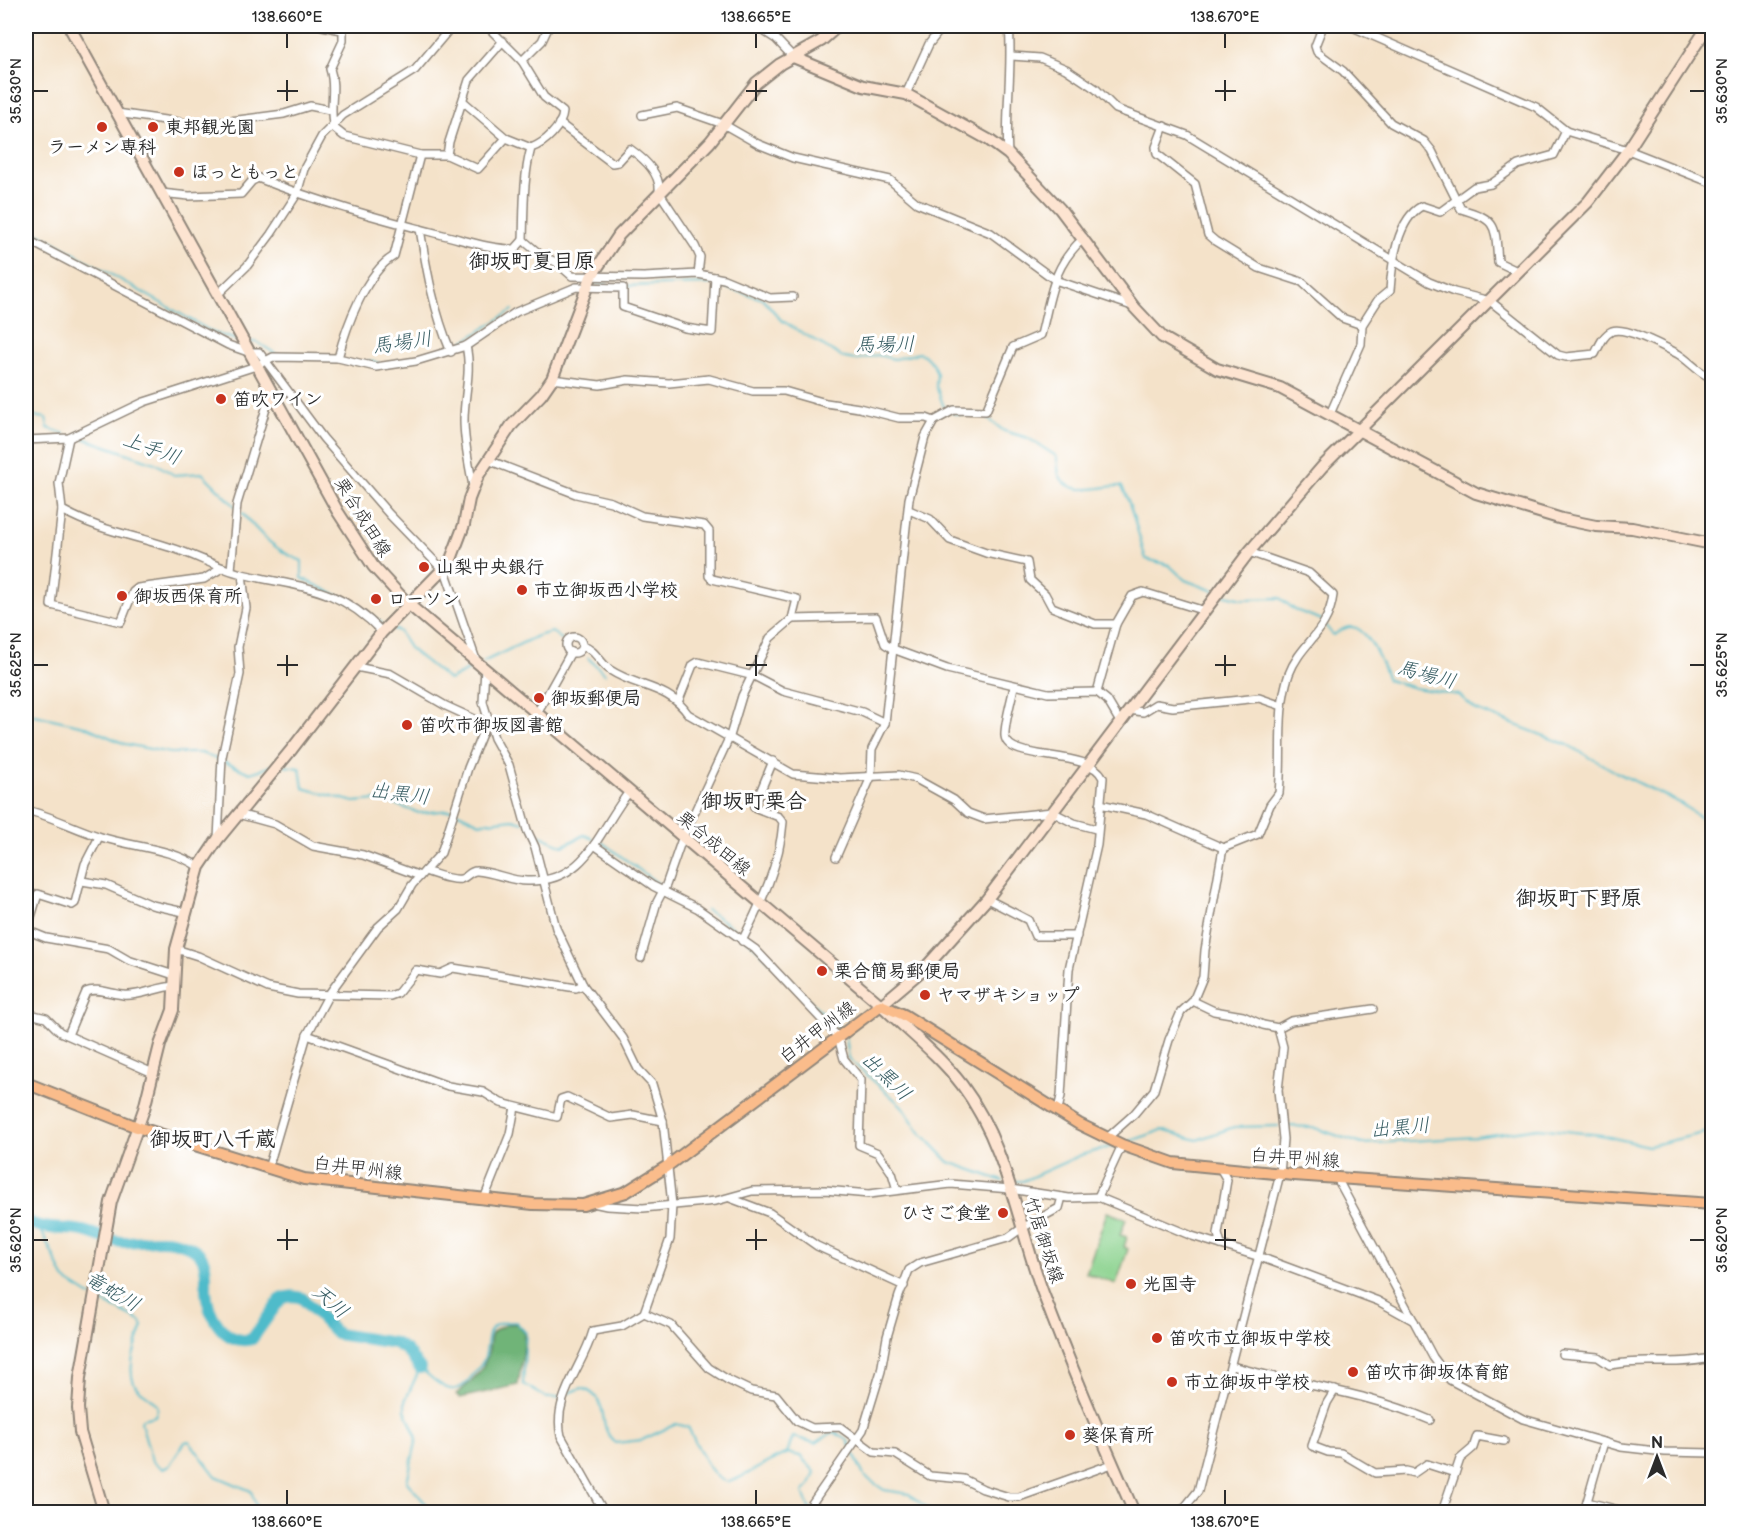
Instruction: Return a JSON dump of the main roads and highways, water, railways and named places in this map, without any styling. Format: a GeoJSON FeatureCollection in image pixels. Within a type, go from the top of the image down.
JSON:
{"type":"FeatureCollection","features":[{"type":"Feature","properties":{"kind":"main road","name":"白井甲州線"},"geometry":{"type":"LineString","coordinates":[[26,1083],[137,1127],[267,1169],[328,1183],[554,1206],[592,1203],[626,1192],[666,1167],[881,1005],[904,1015],[1114,1142],[1173,1163],[1280,1174],[1713,1204]]}},
{"type":"Feature","properties":{"kind":"waterway","name":"馬場川"},"geometry":{"type":"LineString","coordinates":[[26,226],[214,333],[240,341]]}},
{"type":"Feature","properties":{"kind":"waterway","name":"馬場川"},"geometry":{"type":"LineString","coordinates":[[592,283],[607,284]]}},
{"type":"Feature","properties":{"kind":"waterway","name":"馬場川"},"geometry":{"type":"LineString","coordinates":[[624,286],[711,284]]}},
{"type":"Feature","properties":{"kind":"waterway","name":"馬場川"},"geometry":{"type":"LineString","coordinates":[[717,285],[763,299],[781,320],[844,358],[856,360],[877,355],[894,359],[919,353],[924,355],[933,364],[937,374],[936,386],[944,407],[955,414],[983,415],[1004,431],[1028,438],[1056,456],[1059,475],[1071,487],[1087,489],[1121,486],[1131,509],[1146,559],[1169,565],[1185,580],[1214,591]]}},
{"type":"Feature","properties":{"kind":"waterway","name":"馬場川"},"geometry":{"type":"LineString","coordinates":[[455,347],[513,310]]}},
{"type":"Feature","properties":{"kind":"waterway","name":"馬場川"},"geometry":{"type":"LineString","coordinates":[[249,342],[257,342],[276,354]]}},
{"type":"Feature","properties":{"kind":"waterway","name":"馬場川"},"geometry":{"type":"LineString","coordinates":[[367,361],[379,363]]}},
{"type":"Feature","properties":{"kind":"waterway","name":"上手川"},"geometry":{"type":"LineString","coordinates":[[26,415],[46,418],[48,428],[65,434]]}},
{"type":"Feature","properties":{"kind":"waterway","name":"上手川"},"geometry":{"type":"LineString","coordinates":[[83,438],[155,463],[174,475],[202,473],[235,506]]}},
{"type":"Feature","properties":{"kind":"waterway","name":"上手川"},"geometry":{"type":"LineString","coordinates":[[242,513],[269,542],[302,561],[302,578],[360,607],[382,623]]}},
{"type":"Feature","properties":{"kind":"waterway","name":"馬場川"},"geometry":{"type":"LineString","coordinates":[[1222,594],[1243,599],[1280,598],[1295,610],[1322,620]]}},
{"type":"Feature","properties":{"kind":"waterway","name":"馬場川"},"geometry":{"type":"LineString","coordinates":[[1325,625],[1333,635],[1350,627],[1363,632],[1374,648],[1388,680],[1415,688],[1459,695],[1476,710],[1568,745],[1616,772],[1680,803],[1712,826]]}},
{"type":"Feature","properties":{"kind":"waterway","name":"上手川"},"geometry":{"type":"LineString","coordinates":[[393,629],[399,631],[409,648],[449,680],[472,668]]}},
{"type":"Feature","properties":{"kind":"waterway","name":"上手川"},"geometry":{"type":"LineString","coordinates":[[483,662],[537,636],[552,632],[563,640]]}},
{"type":"Feature","properties":{"kind":"waterway","name":"上手川"},"geometry":{"type":"LineString","coordinates":[[588,658],[605,674]]}},
{"type":"Feature","properties":{"kind":"waterway","name":"出黒川"},"geometry":{"type":"LineString","coordinates":[[26,713],[84,726],[125,744],[170,753],[201,753],[219,760]]}},
{"type":"Feature","properties":{"kind":"waterway","name":"出黒川"},"geometry":{"type":"LineString","coordinates":[[224,762],[250,773],[275,765]]}},
{"type":"Feature","properties":{"kind":"waterway","name":"出黒川"},"geometry":{"type":"LineString","coordinates":[[284,766],[300,768],[303,788],[354,802],[378,800],[419,813],[452,810],[480,823],[513,819],[523,822]]}},
{"type":"Feature","properties":{"kind":"waterway","name":"出黒川"},"geometry":{"type":"LineString","coordinates":[[527,824],[541,836],[563,846],[584,835],[603,843],[664,888]]}},
{"type":"Feature","properties":{"kind":"waterway","name":"出黒川"},"geometry":{"type":"LineString","coordinates":[[706,910],[743,936],[841,1029]]}},
{"type":"Feature","properties":{"kind":"waterway","name":"出黒川"},"geometry":{"type":"LineString","coordinates":[[846,1036],[849,1059],[902,1106],[919,1131],[949,1162],[1003,1181]]}},
{"type":"Feature","properties":{"kind":"waterway","name":"出黒川"},"geometry":{"type":"LineString","coordinates":[[1128,1142],[1162,1130],[1197,1140],[1234,1127],[1279,1126]]}},
{"type":"Feature","properties":{"kind":"waterway","name":"出黒川"},"geometry":{"type":"LineString","coordinates":[[1284,1126],[1312,1127],[1362,1144],[1475,1137],[1538,1128],[1601,1135],[1648,1146],[1712,1131]]}},
{"type":"Feature","properties":{"kind":"waterway","name":"出黒川"},"geometry":{"type":"LineString","coordinates":[[1012,1181],[1023,1181],[1081,1155],[1114,1146]]}},
{"type":"Feature","properties":{"kind":"waterway","name":"天川"},"geometry":{"type":"LineString","coordinates":[[26,1220],[39,1226],[83,1231],[122,1242],[167,1240],[185,1244],[194,1249],[199,1252],[204,1262],[207,1299],[214,1318],[219,1326],[234,1338],[252,1339],[280,1300],[296,1297],[302,1298],[337,1334],[395,1343],[406,1350],[420,1368]]}},
{"type":"Feature","properties":{"kind":"waterway","name":"竜蛇川"},"geometry":{"type":"LineString","coordinates":[[39,1226],[65,1280],[92,1297]]}},
{"type":"Feature","properties":{"kind":"waterway","name":"竜蛇川"},"geometry":{"type":"LineString","coordinates":[[97,1299],[140,1321],[143,1326],[133,1357],[132,1374],[137,1388],[158,1407],[155,1416],[142,1419],[141,1422],[152,1461],[163,1469],[169,1466],[185,1442],[189,1441],[216,1476],[251,1491],[256,1505],[251,1512]]}},
{"type":"Feature","properties":{"kind":"waterway"},"geometry":{"type":"LineString","coordinates":[[433,1512],[407,1482],[417,1438],[405,1410],[405,1401],[420,1368],[446,1388],[458,1388],[465,1384],[483,1362],[490,1330],[498,1324],[516,1322],[526,1333],[523,1384],[547,1398],[561,1397]]}},
{"type":"Feature","properties":{"kind":"waterway"},"geometry":{"type":"LineString","coordinates":[[569,1393],[582,1388],[598,1399],[606,1429],[616,1443],[642,1440],[676,1424],[688,1427],[711,1469],[719,1478],[728,1481],[737,1479],[787,1453],[800,1456],[815,1472],[810,1485],[803,1492],[809,1508],[816,1512]]}},
{"type":"Feature","properties":{"kind":"waterway"},"geometry":{"type":"LineString","coordinates":[[787,1453],[793,1437],[816,1443],[833,1432],[847,1439],[864,1476],[884,1490],[909,1494],[932,1512]]}},
{"type":"Feature","properties":{"kind":"place","name":"ラーメン専科"},"geometry":{"type":"Point","coordinates":[102,127]}},
{"type":"Feature","properties":{"kind":"place","name":"東邦観光園"},"geometry":{"type":"Point","coordinates":[153,127]}},
{"type":"Feature","properties":{"kind":"place","name":"ほっともっと"},"geometry":{"type":"Point","coordinates":[179,172]}},
{"type":"Feature","properties":{"kind":"place","name":"笛吹ワイン"},"geometry":{"type":"Point","coordinates":[221,399]}},
{"type":"Feature","properties":{"kind":"place","name":"山梨中央銀行"},"geometry":{"type":"Point","coordinates":[424,567]}},
{"type":"Feature","properties":{"kind":"place","name":"市立御坂西小学校"},"geometry":{"type":"Point","coordinates":[522,590]}},
{"type":"Feature","properties":{"kind":"place","name":"御坂西保育所"},"geometry":{"type":"Point","coordinates":[122,596]}},
{"type":"Feature","properties":{"kind":"place","name":"ローソン"},"geometry":{"type":"Point","coordinates":[376,599]}},
{"type":"Feature","properties":{"kind":"place","name":"御坂郵便局"},"geometry":{"type":"Point","coordinates":[539,698]}},
{"type":"Feature","properties":{"kind":"place","name":"笛吹市御坂図書館"},"geometry":{"type":"Point","coordinates":[407,725]}},
{"type":"Feature","properties":{"kind":"place","name":"栗合簡易郵便局"},"geometry":{"type":"Point","coordinates":[822,971]}},
{"type":"Feature","properties":{"kind":"place","name":"ヤマザキショップ"},"geometry":{"type":"Point","coordinates":[925,995]}},
{"type":"Feature","properties":{"kind":"place","name":"ひさご食堂"},"geometry":{"type":"Point","coordinates":[1003,1213]}},
{"type":"Feature","properties":{"kind":"place","name":"光国寺"},"geometry":{"type":"Point","coordinates":[1131,1284]}},
{"type":"Feature","properties":{"kind":"place","name":"笛吹市立御坂中学校"},"geometry":{"type":"Point","coordinates":[1157,1338]}},
{"type":"Feature","properties":{"kind":"place","name":"笛吹市御坂体育館"},"geometry":{"type":"Point","coordinates":[1353,1372]}},
{"type":"Feature","properties":{"kind":"place","name":"市立御坂中学校"},"geometry":{"type":"Point","coordinates":[1172,1382]}},
{"type":"Feature","properties":{"kind":"place","name":"葵保育所"},"geometry":{"type":"Point","coordinates":[1070,1435]}},
{"type":"Feature","properties":{"kind":"district","name":"御坂町夏目原"},"geometry":{"type":"Point","coordinates":[532,261]}},
{"type":"Feature","properties":{"kind":"district","name":"御坂町栗合"},"geometry":{"type":"Point","coordinates":[754,801]}},
{"type":"Feature","properties":{"kind":"district","name":"御坂町下野原"},"geometry":{"type":"Point","coordinates":[1579,898]}},
{"type":"Feature","properties":{"kind":"district","name":"御坂町八千蔵"},"geometry":{"type":"Point","coordinates":[213,1139]}}]}
